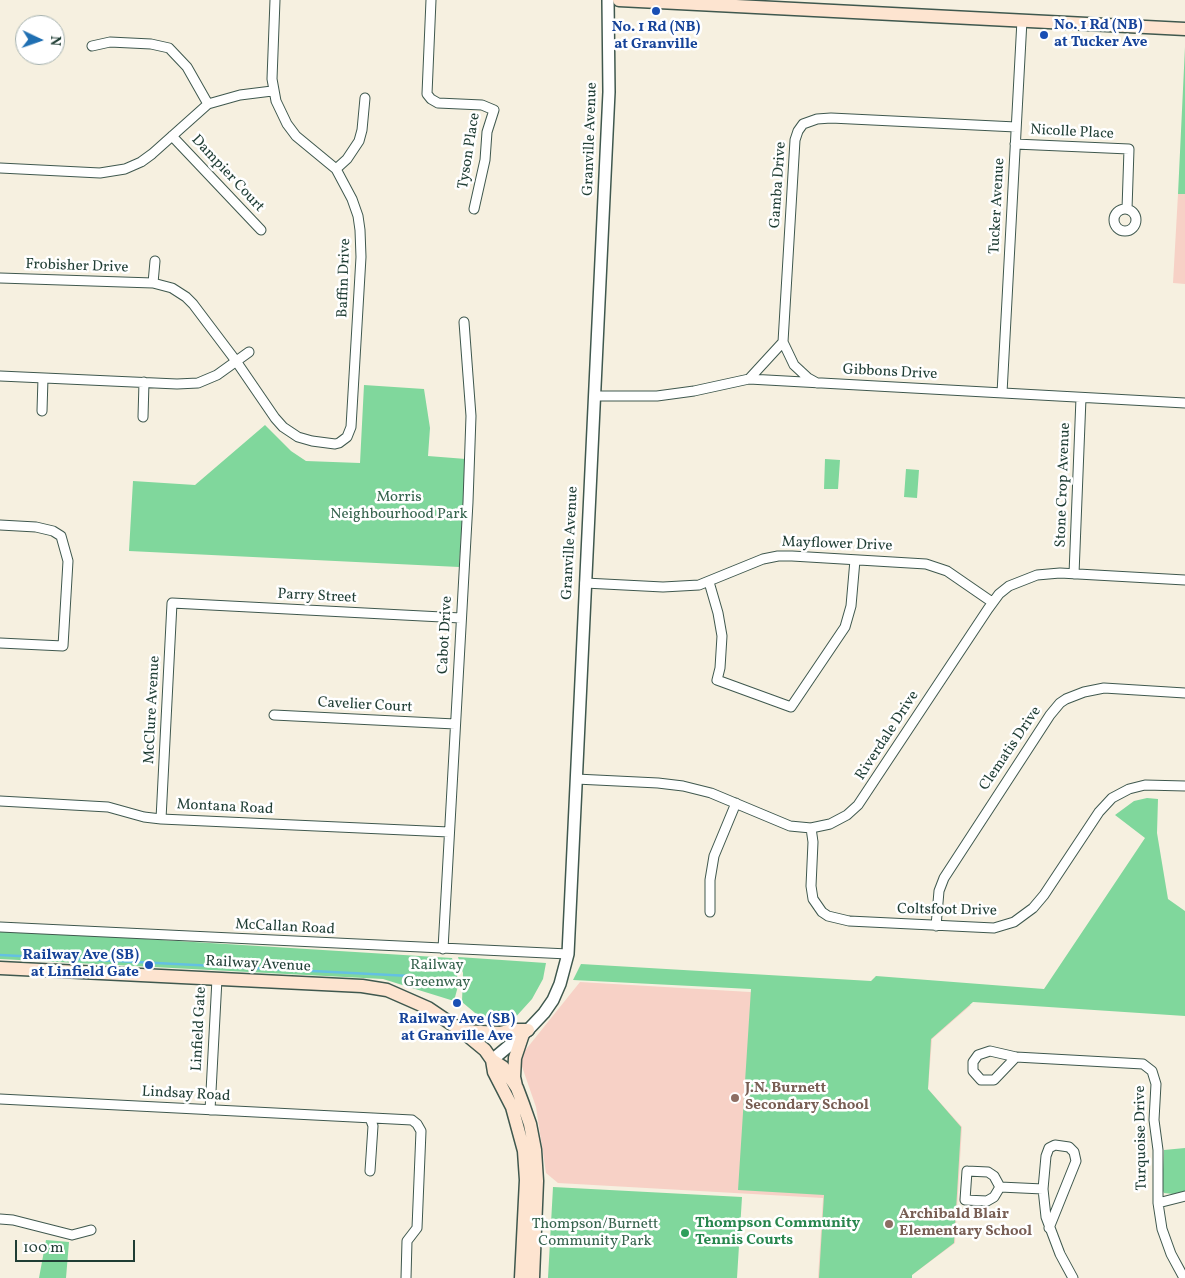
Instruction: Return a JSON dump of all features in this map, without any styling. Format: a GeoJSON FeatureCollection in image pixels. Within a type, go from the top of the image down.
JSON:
{"type":"FeatureCollection","features":[{"type":"Feature","properties":{"kind":"main road"},"geometry":{"type":"LineString","coordinates":[[619,0],[1185,29]]}},
{"type":"Feature","properties":{"kind":"main road","name":"Railway Avenue"},"geometry":{"type":"LineString","coordinates":[[0,968],[362,986],[387,990],[428,1008],[462,1031],[485,1050],[492,1060]]}},
{"type":"Feature","properties":{"kind":"main road"},"geometry":{"type":"LineString","coordinates":[[462,1031],[500,1033],[512,1030],[526,1032],[515,1058],[514,1077],[530,1124],[535,1150],[537,1188],[533,1278]]}},
{"type":"Feature","properties":{"kind":"main road"},"geometry":{"type":"LineString","coordinates":[[492,1060],[503,1067],[517,1088]]}},
{"type":"Feature","properties":{"kind":"main road"},"geometry":{"type":"LineString","coordinates":[[492,1060],[494,1072],[512,1106],[524,1151],[526,1180],[520,1278]]}},
{"type":"Feature","properties":{"kind":"street","name":"Baffin Drive"},"geometry":{"type":"LineString","coordinates":[[275,0],[272,91],[281,114],[296,136],[336,169],[358,216],[361,244],[351,427],[347,437]]}},
{"type":"Feature","properties":{"kind":"street","name":"Tyson Place"},"geometry":{"type":"LineString","coordinates":[[431,0],[427,94],[438,103],[482,105],[494,110],[487,132],[485,160],[474,209]]}},
{"type":"Feature","properties":{"kind":"street","name":"Granville Avenue"},"geometry":{"type":"LineString","coordinates":[[492,1060],[526,1032],[544,1013],[553,1000],[560,984],[568,954],[609,92],[608,0]]}},
{"type":"Feature","properties":{"kind":"street","name":"Tucker Avenue"},"geometry":{"type":"LineString","coordinates":[[1002,393],[1022,20]]}},
{"type":"Feature","properties":{"kind":"street"},"geometry":{"type":"LineString","coordinates":[[92,46],[110,42],[151,44],[169,48],[187,67],[208,104]]}},
{"type":"Feature","properties":{"kind":"street"},"geometry":{"type":"LineString","coordinates":[[0,168],[115,172],[141,162],[208,104],[240,95],[272,91]]}},
{"type":"Feature","properties":{"kind":"street"},"geometry":{"type":"LineString","coordinates":[[336,169],[347,159],[359,141],[365,98]]}},
{"type":"Feature","properties":{"kind":"street","name":"Gamba Drive"},"geometry":{"type":"LineString","coordinates":[[819,384],[808,378],[794,365],[783,342],[795,140],[803,124],[817,119],[831,118],[1016,127]]}},
{"type":"Feature","properties":{"kind":"street","name":"Dampier Court"},"geometry":{"type":"LineString","coordinates":[[172,136],[261,230]]}},
{"type":"Feature","properties":{"kind":"street","name":"Nicolle Place"},"geometry":{"type":"LineString","coordinates":[[1015,144],[1129,149],[1127,209]]}},
{"type":"Feature","properties":{"kind":"street"},"geometry":{"type":"LineString","coordinates":[[153,283],[155,261]]}},
{"type":"Feature","properties":{"kind":"street","name":"Frobisher Drive"},"geometry":{"type":"LineString","coordinates":[[0,278],[153,283],[172,288],[186,297],[236,361],[275,418],[293,434],[312,441],[328,444],[339,443],[347,437]]}},
{"type":"Feature","properties":{"kind":"street","name":"Cabot Drive"},"geometry":{"type":"LineString","coordinates":[[443,950],[471,416],[464,322]]}},
{"type":"Feature","properties":{"kind":"street"},"geometry":{"type":"LineString","coordinates":[[749,379],[783,342]]}},
{"type":"Feature","properties":{"kind":"street"},"geometry":{"type":"LineString","coordinates":[[0,376],[198,383],[217,375],[249,352]]}},
{"type":"Feature","properties":{"kind":"street"},"geometry":{"type":"LineString","coordinates":[[42,412],[43,378]]}},
{"type":"Feature","properties":{"kind":"street","name":"Gibbons Drive"},"geometry":{"type":"LineString","coordinates":[[596,396],[657,396],[694,391],[749,379],[1185,403]]}},
{"type":"Feature","properties":{"kind":"street"},"geometry":{"type":"LineString","coordinates":[[143,417],[144,382]]}},
{"type":"Feature","properties":{"kind":"street","name":"Stone Crop Avenue"},"geometry":{"type":"LineString","coordinates":[[1074,574],[1081,398]]}},
{"type":"Feature","properties":{"kind":"street"},"geometry":{"type":"LineString","coordinates":[[0,525],[42,528],[53,531],[61,536],[68,561],[63,646],[0,643]]}},
{"type":"Feature","properties":{"kind":"street","name":"Mayflower Drive"},"geometry":{"type":"LineString","coordinates":[[585,583],[677,587],[699,585],[753,562],[778,556],[916,563],[935,567],[947,571],[992,602]]}},
{"type":"Feature","properties":{"kind":"street"},"geometry":{"type":"LineString","coordinates":[[709,582],[722,636],[720,668],[717,680],[791,707],[845,627],[851,606],[855,560]]}},
{"type":"Feature","properties":{"kind":"street","name":"Riverdale Drive"},"geometry":{"type":"LineString","coordinates":[[576,779],[670,784],[696,789],[736,803],[790,826],[811,828],[830,824],[847,815],[858,805],[992,602],[1009,586],[1029,577],[1050,573],[1185,580]]}},
{"type":"Feature","properties":{"kind":"street","name":"Parry Street"},"geometry":{"type":"LineString","coordinates":[[172,603],[461,618]]}},
{"type":"Feature","properties":{"kind":"street","name":"McClure Avenue"},"geometry":{"type":"LineString","coordinates":[[161,819],[172,603]]}},
{"type":"Feature","properties":{"kind":"street","name":"Clematis Drive"},"geometry":{"type":"LineString","coordinates":[[936,926],[940,891],[944,878],[1044,723],[1060,704],[1079,693],[1104,688],[1185,692]]}},
{"type":"Feature","properties":{"kind":"street","name":"Cavelier Court"},"geometry":{"type":"LineString","coordinates":[[274,715],[455,724]]}},
{"type":"Feature","properties":{"kind":"street","name":"Coltsfoot Drive"},"geometry":{"type":"LineString","coordinates":[[811,828],[813,842],[812,894],[813,899],[822,912],[849,921],[994,928],[1014,922],[1033,908],[1044,895],[1099,812],[1112,798],[1138,786],[1152,784],[1185,786]]}},
{"type":"Feature","properties":{"kind":"street","name":"Montana Road"},"geometry":{"type":"LineString","coordinates":[[0,802],[108,807],[144,817],[161,819],[449,832]]}},
{"type":"Feature","properties":{"kind":"street"},"geometry":{"type":"LineString","coordinates":[[710,912],[710,880],[714,856],[736,803]]}},
{"type":"Feature","properties":{"kind":"street","name":"McCallan Road"},"geometry":{"type":"LineString","coordinates":[[0,927],[443,950],[568,954]]}},
{"type":"Feature","properties":{"kind":"street","name":"Linfield Gate"},"geometry":{"type":"LineString","coordinates":[[210,1110],[216,979]]}},
{"type":"Feature","properties":{"kind":"street"},"geometry":{"type":"LineString","coordinates":[[985,1051],[1016,1057],[994,1080],[982,1080],[973,1071],[975,1058],[985,1051]]}},
{"type":"Feature","properties":{"kind":"street","name":"Turquoise Drive"},"geometry":{"type":"LineString","coordinates":[[1016,1057],[1142,1064],[1152,1071],[1156,1084],[1154,1120],[1158,1158],[1158,1203],[1162,1229],[1171,1254],[1184,1278]]}},
{"type":"Feature","properties":{"kind":"street","name":"Lindsay Road"},"geometry":{"type":"LineString","coordinates":[[0,1099],[412,1120],[418,1124],[421,1131],[416,1228],[407,1240],[406,1278]]}},
{"type":"Feature","properties":{"kind":"street"},"geometry":{"type":"LineString","coordinates":[[370,1118],[373,1126],[370,1171]]}},
{"type":"Feature","properties":{"kind":"street"},"geometry":{"type":"LineString","coordinates":[[1050,1228],[1076,1161],[1074,1152],[1069,1148],[1055,1145],[1049,1148],[1046,1156],[1044,1210],[1050,1228],[1060,1254],[1073,1278]]}},
{"type":"Feature","properties":{"kind":"street"},"geometry":{"type":"LineString","coordinates":[[967,1171],[988,1172],[994,1176],[1000,1187],[994,1197],[987,1201],[965,1200],[967,1171]]}},
{"type":"Feature","properties":{"kind":"street"},"geometry":{"type":"LineString","coordinates":[[1000,1187],[1044,1189]]}},
{"type":"Feature","properties":{"kind":"street"},"geometry":{"type":"LineString","coordinates":[[1158,1203],[1185,1196]]}},
{"type":"Feature","properties":{"kind":"street"},"geometry":{"type":"LineString","coordinates":[[0,1219],[13,1220],[72,1235],[90,1230]]}},
{"type":"Feature","properties":{"kind":"shaded area"},"geometry":{"type":"Polygon","coordinates":[[[1178,194],[1185,194],[1185,284],[1173,283],[1178,194]]]}},
{"type":"Feature","properties":{"kind":"shaded area","name":"J.N. Burnett Secondary School"},"geometry":{"type":"Polygon","coordinates":[[[580,982],[971,1005],[932,1039],[928,1089],[962,1127],[955,1243],[912,1275],[912,1278],[818,1278],[823,1198],[558,1183],[546,1173],[536,1107],[519,1058],[580,982]]]}},
{"type":"Feature","properties":{"kind":"green space"},"geometry":{"type":"Polygon","coordinates":[[[1185,47],[1185,194],[1178,194],[1185,47]]]}},
{"type":"Feature","properties":{"kind":"green space","name":"Morris Neighbourhood Park"},"geometry":{"type":"Polygon","coordinates":[[[364,385],[424,389],[430,428],[428,456],[466,459],[459,567],[129,551],[133,481],[195,485],[265,425],[291,451],[306,461],[360,463],[364,385]]]}},
{"type":"Feature","properties":{"kind":"green space"},"geometry":{"type":"Polygon","coordinates":[[[825,459],[840,460],[838,489],[824,489],[825,459]]]}},
{"type":"Feature","properties":{"kind":"green space"},"geometry":{"type":"Polygon","coordinates":[[[906,469],[919,470],[917,498],[904,497],[906,469]]]}},
{"type":"Feature","properties":{"kind":"green space"},"geometry":{"type":"Polygon","coordinates":[[[1147,798],[1158,799],[1157,833],[1168,899],[1185,911],[1185,1016],[973,1002],[931,1039],[928,1089],[961,1127],[954,1243],[912,1275],[912,1278],[819,1278],[824,1195],[738,1190],[751,989],[573,980],[581,964],[871,981],[876,976],[1044,989],[1145,838],[1115,815],[1134,801],[1147,798]]]}},
{"type":"Feature","properties":{"kind":"green space","name":"Railway Greenway"},"geometry":{"type":"Polygon","coordinates":[[[0,930],[452,958],[457,973],[458,986],[454,1001],[383,979],[0,959],[0,930]]]}},
{"type":"Feature","properties":{"kind":"green space"},"geometry":{"type":"Polygon","coordinates":[[[458,957],[546,963],[543,979],[532,999],[513,1020],[499,1025],[487,1023],[462,1002],[463,973],[458,957]]]}},
{"type":"Feature","properties":{"kind":"green space"},"geometry":{"type":"Polygon","coordinates":[[[1185,1148],[1185,1191],[1173,1194],[1164,1193],[1162,1189],[1164,1150],[1185,1148]]]}},
{"type":"Feature","properties":{"kind":"green space","name":"Thompson/Burnett Community Park"},"geometry":{"type":"Polygon","coordinates":[[[553,1187],[742,1197],[737,1278],[548,1278],[553,1187]]]}},
{"type":"Feature","properties":{"kind":"green space"},"geometry":{"type":"Polygon","coordinates":[[[46,1240],[69,1242],[66,1278],[39,1278],[46,1240]]]}},
{"type":"Feature","properties":{"kind":"waterway"},"geometry":{"type":"LineString","coordinates":[[0,955],[410,976]]}},
{"type":"Feature","properties":{"kind":"place","name":"No. 1 Rd (NB) at Granville"},"geometry":{"type":"Point","coordinates":[656,11]}},
{"type":"Feature","properties":{"kind":"place","name":"No. 1 Rd (NB) at Tucker Ave"},"geometry":{"type":"Point","coordinates":[1044,35]}},
{"type":"Feature","properties":{"kind":"place","name":"Railway Ave (SB) at Linfield Gate"},"geometry":{"type":"Point","coordinates":[149,965]}},
{"type":"Feature","properties":{"kind":"place","name":"Railway Ave (SB) at Granville Ave"},"geometry":{"type":"Point","coordinates":[457,1003]}},
{"type":"Feature","properties":{"kind":"place","name":"J.N. Burnett Secondary School"},"geometry":{"type":"Point","coordinates":[735,1098]}},
{"type":"Feature","properties":{"kind":"place","name":"Archibald Blair Elementary School"},"geometry":{"type":"Point","coordinates":[889,1224]}},
{"type":"Feature","properties":{"kind":"place","name":"Thompson Community Tennis Courts"},"geometry":{"type":"Point","coordinates":[685,1233]}}]}
